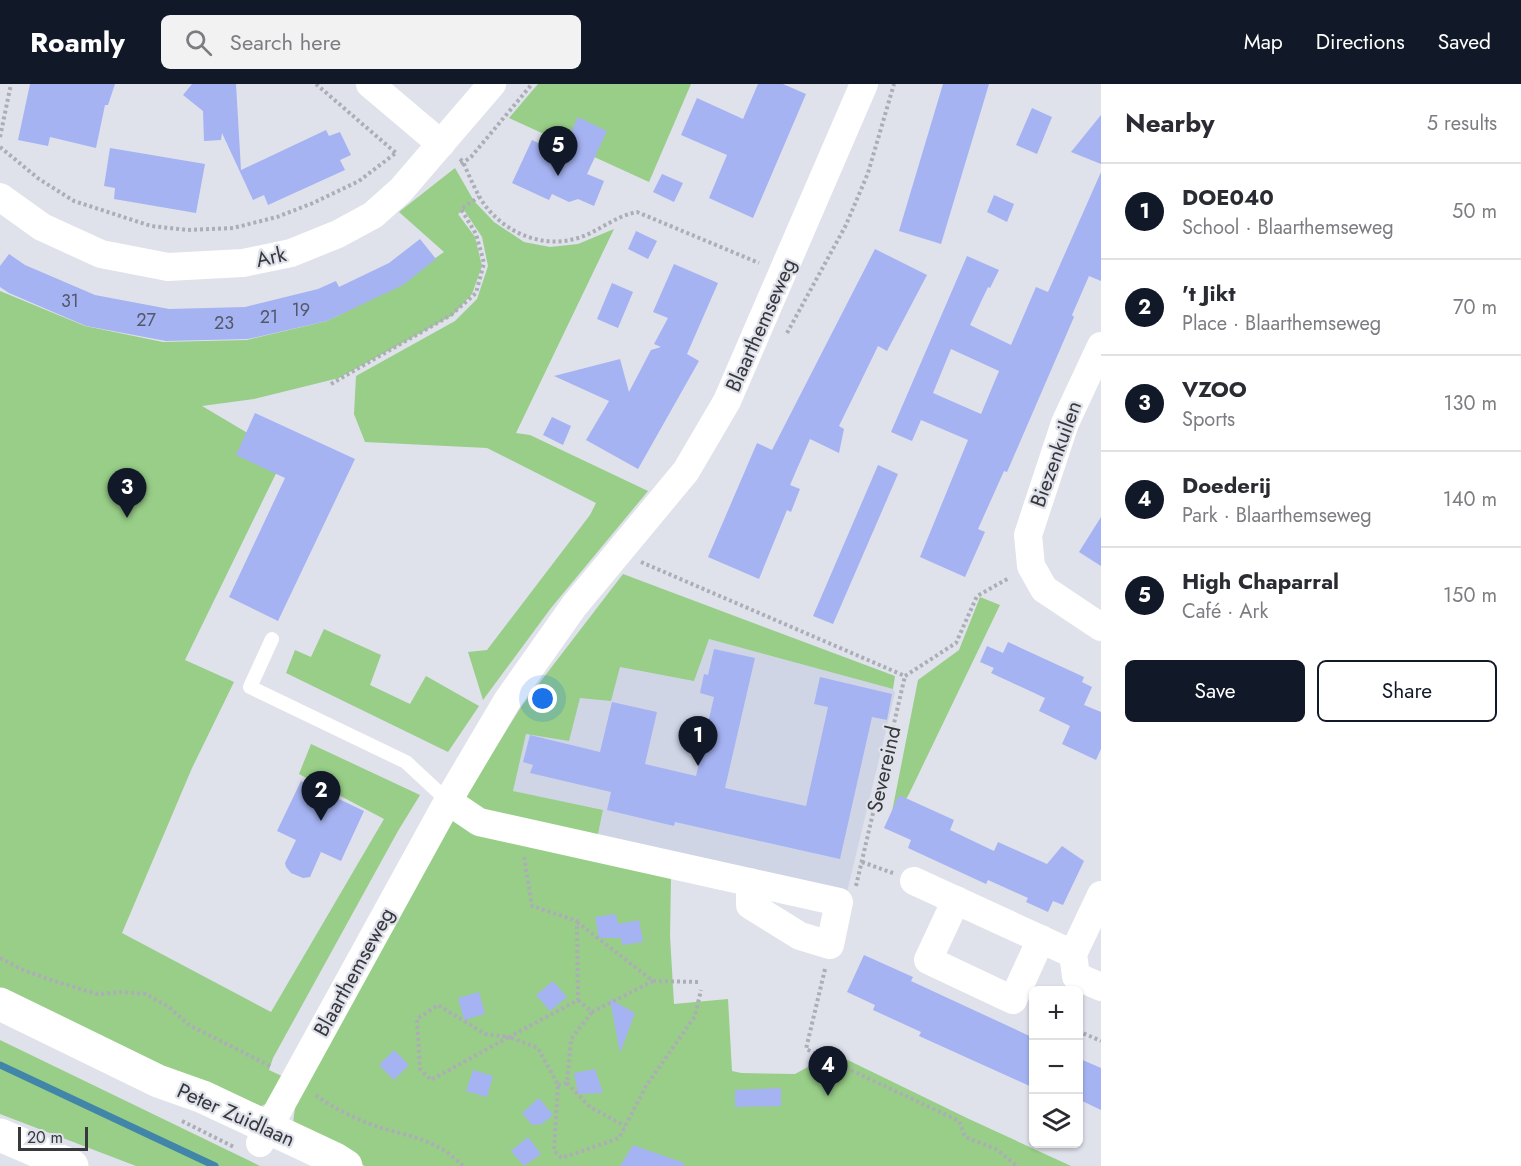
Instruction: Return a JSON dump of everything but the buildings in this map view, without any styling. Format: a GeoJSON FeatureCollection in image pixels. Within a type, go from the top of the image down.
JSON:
{"type":"FeatureCollection","features":[{"type":"Feature","properties":{"kind":"main road","name":"Peter Zuidlaan"},"geometry":{"type":"LineString","coordinates":[[0,1004],[158,1081],[189,1107],[345,1166]]}},
{"type":"Feature","properties":{"kind":"main road"},"geometry":{"type":"LineString","coordinates":[[0,1135],[72,1166]]}},
{"type":"Feature","properties":{"kind":"main road","name":"Peter Zuidlaan"},"geometry":{"type":"LineString","coordinates":[[264,1135],[309,1166]]}},
{"type":"Feature","properties":{"kind":"street"},"geometry":{"type":"LineString","coordinates":[[369,84],[434,138]]}},
{"type":"Feature","properties":{"kind":"street","name":"Ark"},"geometry":{"type":"LineString","coordinates":[[0,197],[42,227],[101,254],[168,267],[243,263],[291,253],[338,234],[373,215],[401,190],[434,138],[492,84]]}},
{"type":"Feature","properties":{"kind":"street","name":"Blaarthemseweg"},"geometry":{"type":"LineString","coordinates":[[264,1135],[448,801],[507,700],[574,606],[686,471],[727,401],[864,84]]}},
{"type":"Feature","properties":{"kind":"street","name":"Biezenkuilen"},"geometry":{"type":"LineString","coordinates":[[1101,346],[1065,423],[1028,535],[1030,566],[1044,590],[1101,627]]}},
{"type":"Feature","properties":{"kind":"street"},"geometry":{"type":"LineString","coordinates":[[448,801],[479,822],[520,832],[750,882],[839,902],[830,945],[800,936],[750,905],[750,882]]}},
{"type":"Feature","properties":{"kind":"street"},"geometry":{"type":"LineString","coordinates":[[914,881],[1073,954]]}},
{"type":"Feature","properties":{"kind":"street"},"geometry":{"type":"LineString","coordinates":[[1101,895],[1073,954],[1076,976],[1101,987]]}},
{"type":"Feature","properties":{"kind":"street"},"geometry":{"type":"LineString","coordinates":[[956,900],[928,960],[1013,1000],[1041,939]]}},
{"type":"Feature","properties":{"kind":"lane"},"geometry":{"type":"LineString","coordinates":[[272,639],[250,687],[406,762],[448,801]]}},
{"type":"Feature","properties":{"kind":"path"},"geometry":{"type":"LineString","coordinates":[[0,137],[11,84]]}},
{"type":"Feature","properties":{"kind":"path"},"geometry":{"type":"LineString","coordinates":[[316,84],[396,153]]}},
{"type":"Feature","properties":{"kind":"path"},"geometry":{"type":"LineString","coordinates":[[0,147],[39,179],[74,201],[151,226],[188,230],[233,228],[277,217],[359,181],[396,153],[434,138],[463,162],[479,197],[496,218],[514,231],[532,239],[553,242],[576,239],[597,231],[626,214],[637,212],[783,275]]}},
{"type":"Feature","properties":{"kind":"path"},"geometry":{"type":"LineString","coordinates":[[332,384],[451,315],[476,293],[484,262],[476,234],[461,209],[479,197]]}},
{"type":"Feature","properties":{"kind":"path"},"geometry":{"type":"LineString","coordinates":[[623,546],[637,560],[905,676],[956,643],[977,596],[1030,566]]}},
{"type":"Feature","properties":{"kind":"path","name":"Severeind"},"geometry":{"type":"LineString","coordinates":[[862,862],[905,676]]}},
{"type":"Feature","properties":{"kind":"path"},"geometry":{"type":"LineString","coordinates":[[520,832],[532,906],[577,921],[653,981]]}},
{"type":"Feature","properties":{"kind":"path"},"geometry":{"type":"LineString","coordinates":[[577,921],[578,1000],[592,1012]]}},
{"type":"Feature","properties":{"kind":"path"},"geometry":{"type":"LineString","coordinates":[[830,945],[806,1049],[959,1121],[965,1137],[996,1149],[1017,1166]]}},
{"type":"Feature","properties":{"kind":"path"},"geometry":{"type":"LineString","coordinates":[[0,958],[23,970],[97,994],[123,992],[146,994],[169,1007],[189,1025],[295,1079],[320,1099],[370,1124],[425,1140],[463,1166]]}},
{"type":"Feature","properties":{"kind":"path"},"geometry":{"type":"LineString","coordinates":[[625,1126],[590,1107],[567,1083],[571,1039],[592,1012],[653,981],[700,982]]}},
{"type":"Feature","properties":{"kind":"path"},"geometry":{"type":"LineString","coordinates":[[578,1000],[509,1037],[431,1080],[420,1068],[417,1019],[438,1005],[486,1034],[509,1037],[538,1048],[558,1085],[554,1151],[562,1158],[619,1138],[646,1086],[695,1016],[701,990]]}},
{"type":"Feature","properties":{"kind":"path"},"geometry":{"type":"LineString","coordinates":[[1083,1032],[1101,1041]]}},
{"type":"Feature","properties":{"kind":"path"},"geometry":{"type":"LineString","coordinates":[[558,1085],[567,1083]]}},
{"type":"Feature","properties":{"kind":"shaded area"},"geometry":{"type":"Polygon","coordinates":[[[709,639],[893,689],[895,693],[847,892],[597,839],[603,811],[512,791],[526,733],[580,698],[620,667],[709,639]]]}},
{"type":"Feature","properties":{"kind":"green space"},"geometry":{"type":"Polygon","coordinates":[[[538,84],[691,84],[649,182],[509,118],[538,84]]]}},
{"type":"Feature","properties":{"kind":"green space"},"geometry":{"type":"Polygon","coordinates":[[[455,168],[474,201],[494,222],[524,242],[550,247],[578,244],[614,229],[516,433],[530,435],[648,491],[551,608],[483,700],[468,652],[487,650],[590,515],[596,503],[487,448],[365,442],[354,414],[356,376],[455,321],[477,299],[488,266],[482,237],[464,210],[458,214],[475,237],[482,266],[472,294],[453,315],[339,378],[254,399],[202,406],[285,455],[185,660],[234,682],[192,768],[122,933],[271,1012],[384,819],[299,774],[311,744],[420,795],[273,1058],[269,1070],[286,1078],[268,1103],[250,1111],[0,992],[0,291],[85,326],[163,342],[247,340],[327,321],[390,290],[444,252],[399,212],[455,168]]]}},
{"type":"Feature","properties":{"kind":"green space"},"geometry":{"type":"Polygon","coordinates":[[[623,574],[895,676],[893,689],[709,639],[694,681],[620,667],[611,701],[580,698],[569,741],[526,734],[513,791],[603,810],[597,839],[469,810],[463,800],[521,707],[623,574]]]}},
{"type":"Feature","properties":{"kind":"green space"},"geometry":{"type":"Polygon","coordinates":[[[980,597],[1000,605],[909,794],[889,827],[918,680],[959,650],[980,597]]]}},
{"type":"Feature","properties":{"kind":"green space"},"geometry":{"type":"Polygon","coordinates":[[[324,629],[381,655],[370,685],[410,704],[426,676],[479,706],[448,752],[286,673],[295,650],[311,657],[324,629]]]}},
{"type":"Feature","properties":{"kind":"green space"},"geometry":{"type":"Polygon","coordinates":[[[453,818],[671,878],[670,936],[674,1004],[728,999],[732,1071],[795,1074],[815,1063],[823,1048],[1071,1166],[365,1166],[292,1131],[297,1092],[453,818]]]}},
{"type":"Feature","properties":{"kind":"green space"},"geometry":{"type":"Polygon","coordinates":[[[0,1040],[260,1166],[136,1166],[0,1114],[0,1040]]]}},
{"type":"Feature","properties":{"kind":"waterway"},"geometry":{"type":"LineString","coordinates":[[0,1065],[215,1166]]}},
{"type":"Feature","properties":{"kind":"place","name":"High Chaparral"},"geometry":{"type":"Point","coordinates":[558,176]}},
{"type":"Feature","properties":{"kind":"place","name":"VZOO"},"geometry":{"type":"Point","coordinates":[127,518]}},
{"type":"Feature","properties":{"kind":"place","name":"DOE040"},"geometry":{"type":"Point","coordinates":[698,766]}},
{"type":"Feature","properties":{"kind":"place","name":"'t Jikt"},"geometry":{"type":"Point","coordinates":[321,821]}},
{"type":"Feature","properties":{"kind":"place","name":"Doederij"},"geometry":{"type":"Point","coordinates":[828,1096]}}]}
